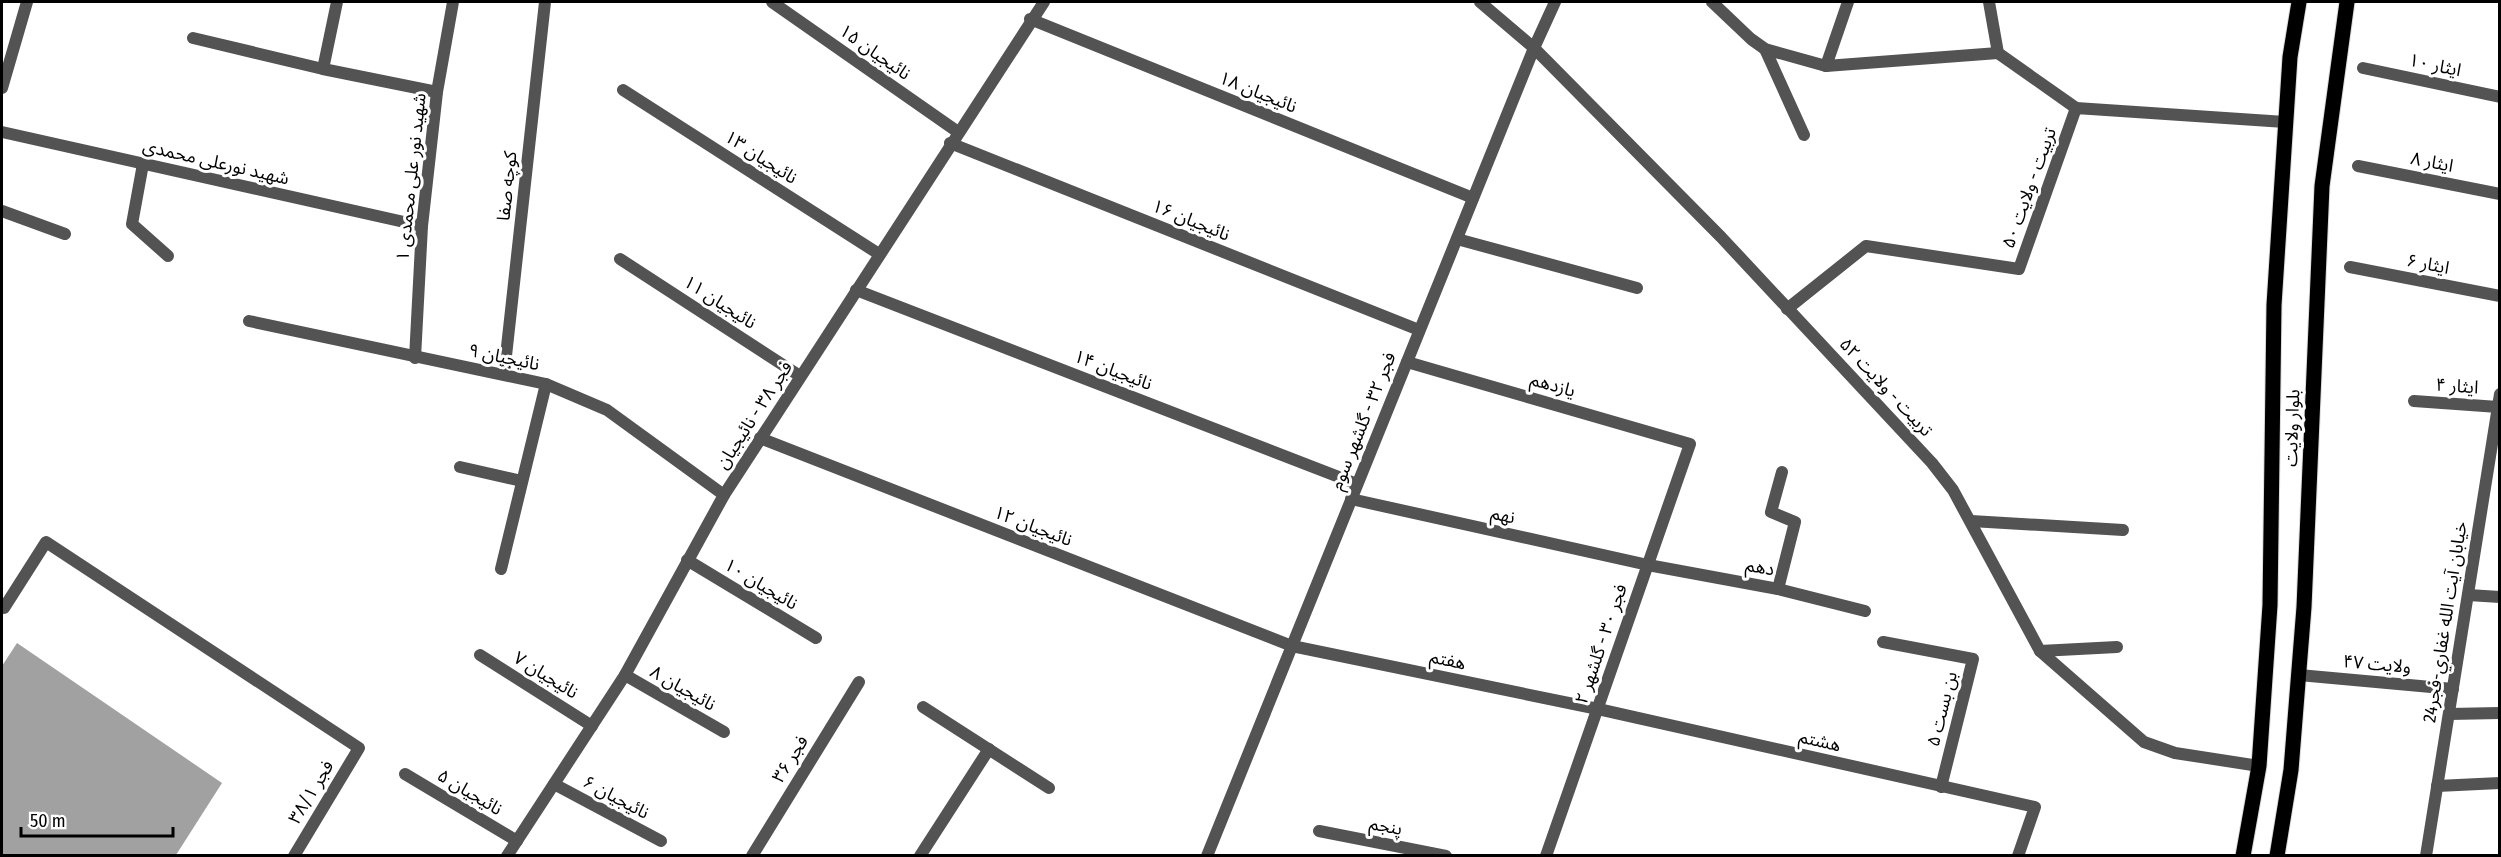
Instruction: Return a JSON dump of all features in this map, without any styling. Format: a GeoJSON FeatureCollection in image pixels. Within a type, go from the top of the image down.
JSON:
{"type":"FeatureCollection","features":[{"type":"Feature","properties":{"kind":"main road","name":"بلوار ولایت"},"geometry":{"type":"LineString","coordinates":[[2243,855],[2259,766],[2270,605],[2274,305],[2290,57],[2299,2]]}},
{"type":"Feature","properties":{"kind":"main road","name":"بلوار ولایت"},"geometry":{"type":"LineString","coordinates":[[2277,855],[2292,770],[2299,675],[2322,186],[2347,2]]}},
{"type":"Feature","properties":{"kind":"street"},"geometry":{"type":"LineString","coordinates":[[2,88],[27,2]]}},
{"type":"Feature","properties":{"kind":"street"},"geometry":{"type":"LineString","coordinates":[[323,69],[337,2]]}},
{"type":"Feature","properties":{"kind":"street","name":"شهید نور علی محمدی ۱"},"geometry":{"type":"LineString","coordinates":[[415,358],[422,226],[437,92],[453,2]]}},
{"type":"Feature","properties":{"kind":"street","name":"کوچه صفا"},"geometry":{"type":"LineString","coordinates":[[504,374],[546,2]]}},
{"type":"Feature","properties":{"kind":"street","name":"نائیجیان ۱۵"},"geometry":{"type":"LineString","coordinates":[[772,2],[958,132]]}},
{"type":"Feature","properties":{"kind":"street","name":"فجر ۳۸ - نائیجیان"},"geometry":{"type":"LineString","coordinates":[[507,855],[625,675],[724,495],[1030,19],[1044,2]]}},
{"type":"Feature","properties":{"kind":"street","name":"تربیت - ولایت ۵۲"},"geometry":{"type":"LineString","coordinates":[[1480,2],[1534,48],[1721,237],[1932,463],[1953,490],[1971,521],[2040,651],[2144,742],[2175,753],[2259,766]]}},
{"type":"Feature","properties":{"kind":"street","name":"فجر ۳۲ - گلشهر سوم"},"geometry":{"type":"LineString","coordinates":[[1207,855],[1456,239],[1555,2]]}},
{"type":"Feature","properties":{"kind":"street"},"geometry":{"type":"LineString","coordinates":[[1712,2],[1765,49],[1826,66],[1998,53],[2076,108],[2285,122]]}},
{"type":"Feature","properties":{"kind":"street"},"geometry":{"type":"LineString","coordinates":[[1826,66],[1848,2]]}},
{"type":"Feature","properties":{"kind":"street"},"geometry":{"type":"LineString","coordinates":[[1989,2],[1998,53]]}},
{"type":"Feature","properties":{"kind":"street","name":"نائیجیان ۱۸"},"geometry":{"type":"LineString","coordinates":[[1030,19],[1473,198]]}},
{"type":"Feature","properties":{"kind":"street"},"geometry":{"type":"LineString","coordinates":[[193,38],[323,69],[437,92]]}},
{"type":"Feature","properties":{"kind":"street"},"geometry":{"type":"LineString","coordinates":[[1765,49],[1804,135]]}},
{"type":"Feature","properties":{"kind":"street","name":"ایثار ۱۰"},"geometry":{"type":"LineString","coordinates":[[2363,68],[2499,97]]}},
{"type":"Feature","properties":{"kind":"street","name":"نائیجیان ۱۳"},"geometry":{"type":"LineString","coordinates":[[623,90],[879,254]]}},
{"type":"Feature","properties":{"kind":"street","name":"تربیت - ولایت ۵۰"},"geometry":{"type":"LineString","coordinates":[[1787,309],[1866,246],[2019,269],[2076,108]]}},
{"type":"Feature","properties":{"kind":"street","name":"شهید نورعلی محمدی"},"geometry":{"type":"LineString","coordinates":[[2,132],[422,226]]}},
{"type":"Feature","properties":{"kind":"street","name":"نائیجیان ۱۶"},"geometry":{"type":"LineString","coordinates":[[950,143],[1419,330]]}},
{"type":"Feature","properties":{"kind":"street"},"geometry":{"type":"LineString","coordinates":[[143,164],[132,224],[168,256]]}},
{"type":"Feature","properties":{"kind":"street","name":"ایثار ۸"},"geometry":{"type":"LineString","coordinates":[[2358,166],[2499,194]]}},
{"type":"Feature","properties":{"kind":"street"},"geometry":{"type":"LineString","coordinates":[[2,211],[65,234]]}},
{"type":"Feature","properties":{"kind":"street"},"geometry":{"type":"LineString","coordinates":[[1456,239],[1637,288]]}},
{"type":"Feature","properties":{"kind":"street","name":"نائیجیان ۱۱"},"geometry":{"type":"LineString","coordinates":[[620,258],[800,376]]}},
{"type":"Feature","properties":{"kind":"street","name":"ایثار ۶"},"geometry":{"type":"LineString","coordinates":[[2350,267],[2499,296]]}},
{"type":"Feature","properties":{"kind":"street","name":"نائیجیان ۱۴"},"geometry":{"type":"LineString","coordinates":[[856,290],[1358,484]]}},
{"type":"Feature","properties":{"kind":"street","name":"نائیجیان ۹"},"geometry":{"type":"LineString","coordinates":[[249,321],[546,384],[607,410],[724,495]]}},
{"type":"Feature","properties":{"kind":"street","name":"یازدهم"},"geometry":{"type":"LineString","coordinates":[[1407,362],[1690,444]]}},
{"type":"Feature","properties":{"kind":"street"},"geometry":{"type":"LineString","coordinates":[[501,569],[546,384]]}},
{"type":"Feature","properties":{"kind":"street","name":"خيابان آيت الله غفاري-فجر24"},"geometry":{"type":"LineString","coordinates":[[2426,855],[2499,394]]}},
{"type":"Feature","properties":{"kind":"street","name":"ایثار ۴"},"geometry":{"type":"LineString","coordinates":[[2414,401],[2498,407]]}},
{"type":"Feature","properties":{"kind":"street","name":"نائیجیان ۱۲"},"geometry":{"type":"LineString","coordinates":[[760,438],[1292,646]]}},
{"type":"Feature","properties":{"kind":"street","name":"فجر ۳۰ - گلشهر ۲"},"geometry":{"type":"LineString","coordinates":[[1546,855],[1690,444]]}},
{"type":"Feature","properties":{"kind":"street"},"geometry":{"type":"LineString","coordinates":[[460,467],[522,481]]}},
{"type":"Feature","properties":{"kind":"street"},"geometry":{"type":"LineString","coordinates":[[1778,589],[1795,522],[1771,512],[1782,472]]}},
{"type":"Feature","properties":{"kind":"street"},"geometry":{"type":"LineString","coordinates":[[2486,486],[2499,488]]}},
{"type":"Feature","properties":{"kind":"street","name":"نهم"},"geometry":{"type":"LineString","coordinates":[[1351,499],[1648,565]]}},
{"type":"Feature","properties":{"kind":"street"},"geometry":{"type":"LineString","coordinates":[[1971,521],[2123,530]]}},
{"type":"Feature","properties":{"kind":"street","name":"فجر ۳۸/۱"},"geometry":{"type":"LineString","coordinates":[[4,608],[46,542],[359,748],[294,855]]}},
{"type":"Feature","properties":{"kind":"street","name":"نائیجیان ۱۰"},"geometry":{"type":"LineString","coordinates":[[687,560],[816,638]]}},
{"type":"Feature","properties":{"kind":"street","name":"دهم"},"geometry":{"type":"LineString","coordinates":[[1648,565],[1778,589],[1865,611]]}},
{"type":"Feature","properties":{"kind":"street"},"geometry":{"type":"LineString","coordinates":[[2468,595],[2499,597]]}},
{"type":"Feature","properties":{"kind":"street","name":"بن بست ۵"},"geometry":{"type":"LineString","coordinates":[[1883,642],[1973,659],[1941,787]]}},
{"type":"Feature","properties":{"kind":"street","name":"هفتم"},"geometry":{"type":"LineString","coordinates":[[1292,646],[1598,709]]}},
{"type":"Feature","properties":{"kind":"street"},"geometry":{"type":"LineString","coordinates":[[2040,651],[2117,647]]}},
{"type":"Feature","properties":{"kind":"street","name":"نائیجیان ۷"},"geometry":{"type":"LineString","coordinates":[[480,655],[592,726]]}},
{"type":"Feature","properties":{"kind":"street","name":"نائیجیان ۸"},"geometry":{"type":"LineString","coordinates":[[625,675],[724,732]]}},
{"type":"Feature","properties":{"kind":"street","name":"ولایت ۴۷"},"geometry":{"type":"LineString","coordinates":[[2299,675],[2453,689]]}},
{"type":"Feature","properties":{"kind":"street","name":"فجر ۳۶"},"geometry":{"type":"LineString","coordinates":[[752,855],[859,682]]}},
{"type":"Feature","properties":{"kind":"street"},"geometry":{"type":"LineString","coordinates":[[923,707],[1049,788]]}},
{"type":"Feature","properties":{"kind":"street","name":"هشتم"},"geometry":{"type":"LineString","coordinates":[[1598,709],[2036,807],[2018,855]]}},
{"type":"Feature","properties":{"kind":"street"},"geometry":{"type":"LineString","coordinates":[[2449,714],[2499,713]]}},
{"type":"Feature","properties":{"kind":"street"},"geometry":{"type":"LineString","coordinates":[[920,855],[988,749]]}},
{"type":"Feature","properties":{"kind":"street","name":"نائیجیان ۵"},"geometry":{"type":"LineString","coordinates":[[405,774],[517,841]]}},
{"type":"Feature","properties":{"kind":"street"},"geometry":{"type":"LineString","coordinates":[[2437,786],[2499,783]]}},
{"type":"Feature","properties":{"kind":"street","name":"نائیجیان ۶"},"geometry":{"type":"LineString","coordinates":[[554,784],[661,841]]}},
{"type":"Feature","properties":{"kind":"street","name":"پنجم"},"geometry":{"type":"LineString","coordinates":[[1319,831],[1446,855]]}},
{"type":"Feature","properties":{"kind":"shaded area"},"geometry":{"type":"Polygon","coordinates":[[[17,643],[222,783],[176,855],[2,855],[2,666],[17,643]]]}}]}
